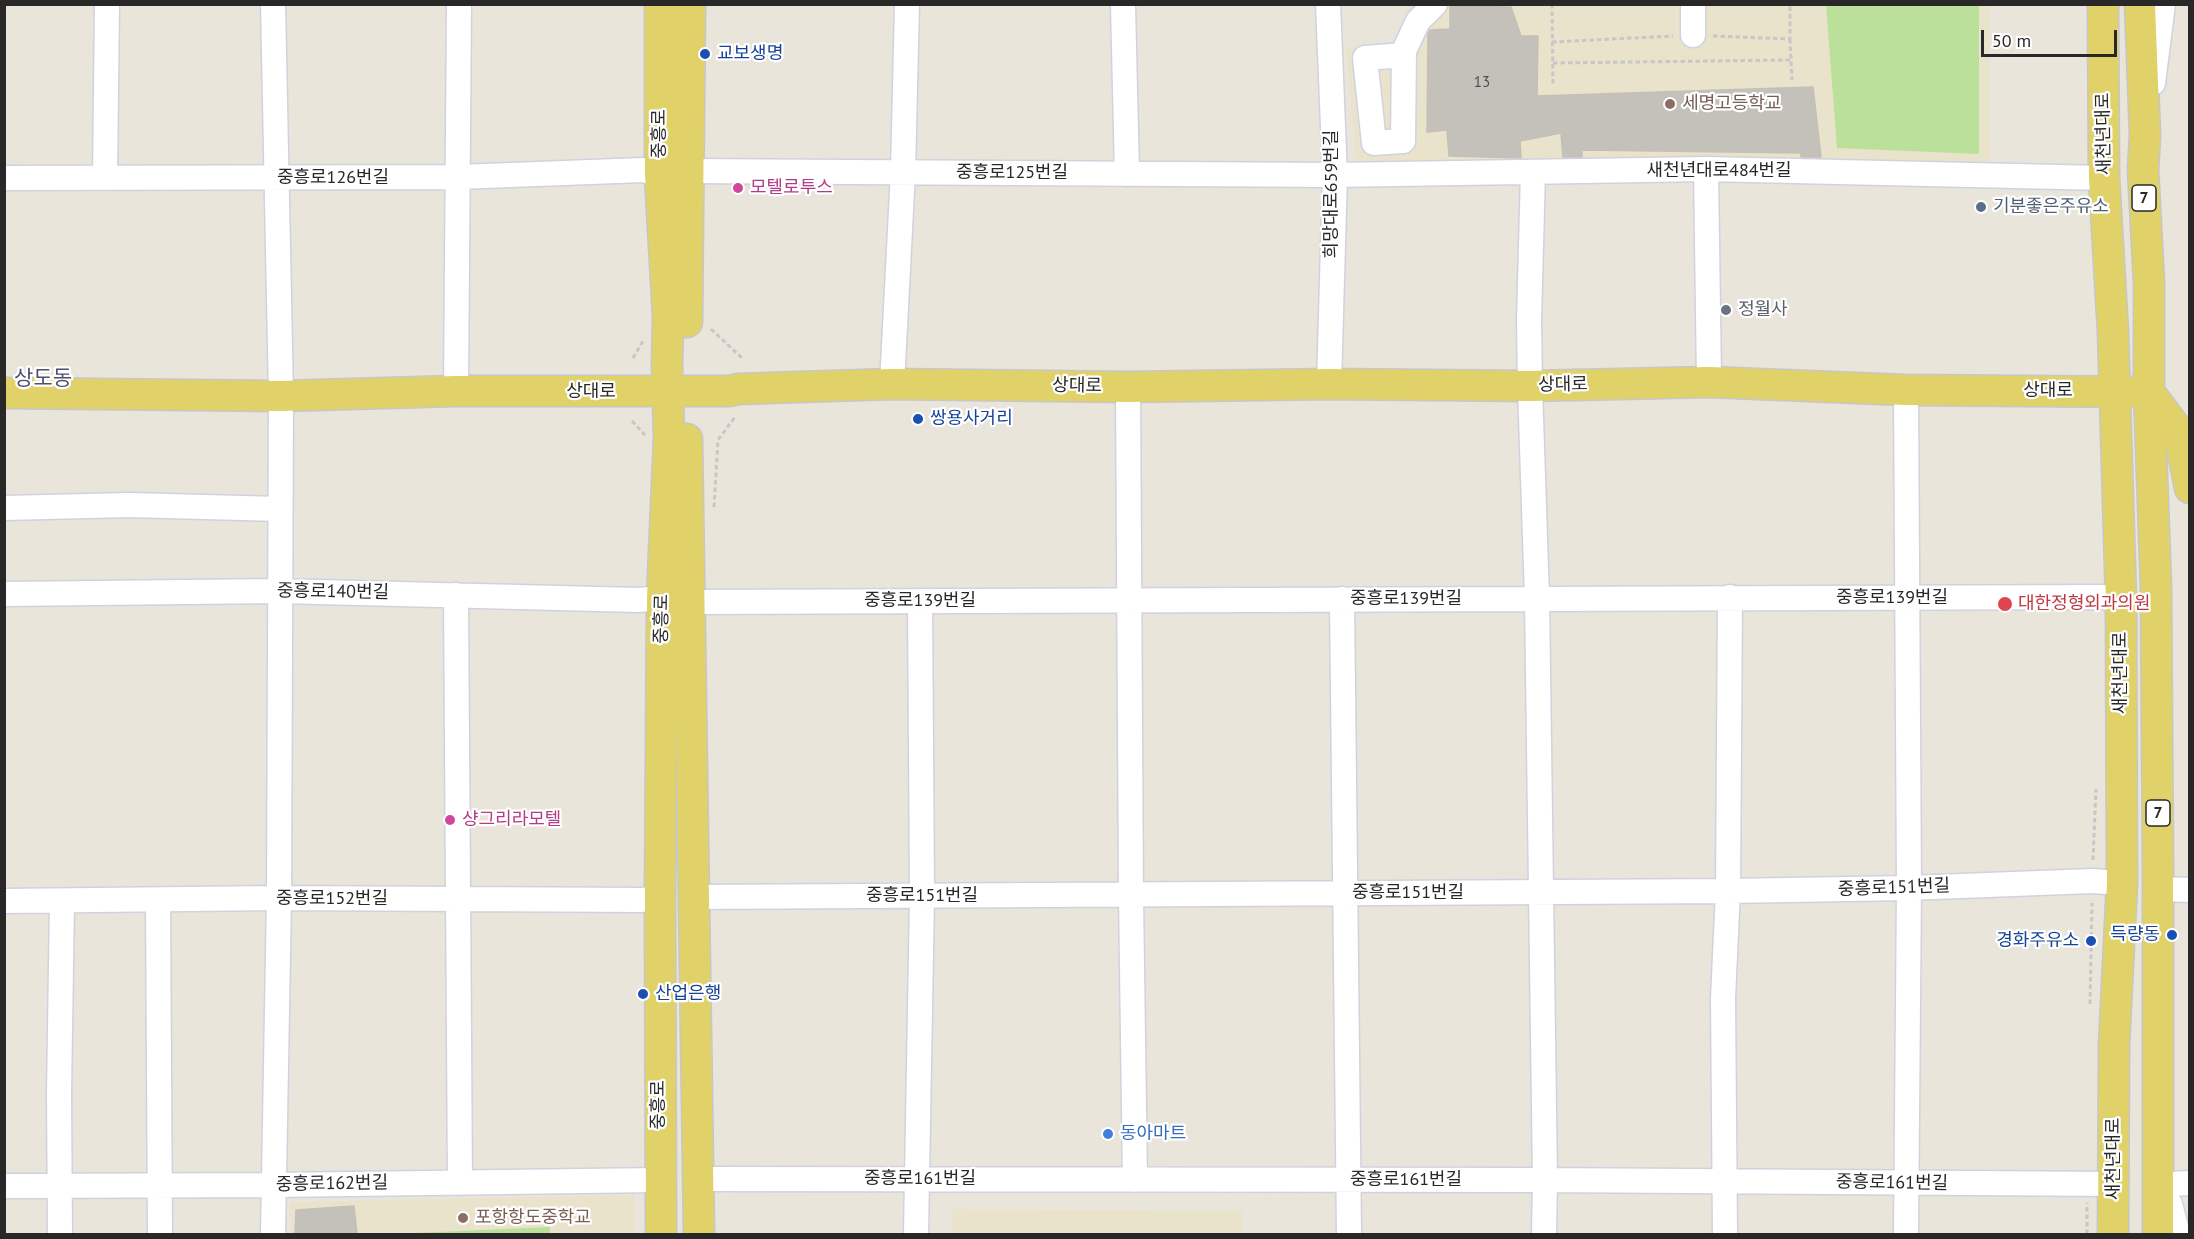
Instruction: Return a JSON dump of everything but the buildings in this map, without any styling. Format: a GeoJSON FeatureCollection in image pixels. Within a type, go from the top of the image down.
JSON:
{"type":"FeatureCollection","features":[{"type":"Feature","properties":{"kind":"main road","name":"중흥로"},"geometry":{"type":"LineString","coordinates":[[660,4],[674,173]]}},
{"type":"Feature","properties":{"kind":"main road","name":"중흥로"},"geometry":{"type":"LineString","coordinates":[[690,4],[674,173],[667,365],[677,391],[669,438],[676,600],[694,897],[699,1234]]}},
{"type":"Feature","properties":{"kind":"main road","name":"새천년대로"},"geometry":{"type":"LineString","coordinates":[[2103,4],[2104,178],[2113,332],[2121,602],[2122,883],[2114,1045],[2113,1234]]}},
{"type":"Feature","properties":{"kind":"main road","name":"새천년대로"},"geometry":{"type":"LineString","coordinates":[[2140,4],[2156,588],[2158,1234]]}},
{"type":"Feature","properties":{"kind":"main road","name":"상대로"},"geometry":{"type":"LineString","coordinates":[[4,393],[281,396],[456,391],[730,391],[892,384],[1128,387],[1329,384],[1530,386],[1708,382],[1906,390],[2149,392]]}},
{"type":"Feature","properties":{"kind":"main road"},"geometry":{"type":"LineString","coordinates":[[2149,392],[2179,432],[2190,488]]}},
{"type":"Feature","properties":{"kind":"main road","name":"중흥로"},"geometry":{"type":"LineString","coordinates":[[661,1234],[659,1180],[660,897],[676,600]]}},
{"type":"Feature","properties":{"kind":"main road"},"geometry":{"type":"LineString","coordinates":[[2158,1133],[2176,1190],[2171,1234]]}},
{"type":"Feature","properties":{"kind":"street"},"geometry":{"type":"LineString","coordinates":[[105,178],[107,4]]}},
{"type":"Feature","properties":{"kind":"street"},"geometry":{"type":"LineString","coordinates":[[273,4],[281,396],[279,898],[273,1234]]}},
{"type":"Feature","properties":{"kind":"street"},"geometry":{"type":"LineString","coordinates":[[456,391],[459,4]]}},
{"type":"Feature","properties":{"kind":"street"},"geometry":{"type":"LineString","coordinates":[[892,384],[903,172],[907,4]]}},
{"type":"Feature","properties":{"kind":"street"},"geometry":{"type":"LineString","coordinates":[[1123,4],[1127,174]]}},
{"type":"Feature","properties":{"kind":"street","name":"희망대로659번길"},"geometry":{"type":"LineString","coordinates":[[1328,4],[1335,175],[1329,384]]}},
{"type":"Feature","properties":{"kind":"street"},"geometry":{"type":"LineString","coordinates":[[1404,55],[1365,58],[1374,143],[1403,141],[1404,55],[1404,51],[1418,21],[1435,4]]}},
{"type":"Feature","properties":{"kind":"street"},"geometry":{"type":"LineString","coordinates":[[1693,4],[1693,35]]}},
{"type":"Feature","properties":{"kind":"street","name":"새천년대로"},"geometry":{"type":"LineString","coordinates":[[2145,136],[2163,4]]}},
{"type":"Feature","properties":{"kind":"street"},"geometry":{"type":"LineString","coordinates":[[1332,95],[1369,94]]}},
{"type":"Feature","properties":{"kind":"street","name":"중흥로126번길"},"geometry":{"type":"LineString","coordinates":[[4,178],[458,177],[643,170],[674,173]]}},
{"type":"Feature","properties":{"kind":"street"},"geometry":{"type":"LineString","coordinates":[[1706,170],[1708,382]]}},
{"type":"Feature","properties":{"kind":"street","name":"새천년대로484번길"},"geometry":{"type":"LineString","coordinates":[[1335,175],[1706,170],[2104,178]]}},
{"type":"Feature","properties":{"kind":"street"},"geometry":{"type":"LineString","coordinates":[[1533,172],[1529,320],[1537,598],[1544,1234]]}},
{"type":"Feature","properties":{"kind":"street","name":"중흥로125번길"},"geometry":{"type":"LineString","coordinates":[[674,173],[1335,175]]}},
{"type":"Feature","properties":{"kind":"street"},"geometry":{"type":"LineString","coordinates":[[1128,387],[1128,600],[1135,1180]]}},
{"type":"Feature","properties":{"kind":"street"},"geometry":{"type":"LineString","coordinates":[[1906,390],[1908,598],[1906,1234]]}},
{"type":"Feature","properties":{"kind":"street"},"geometry":{"type":"LineString","coordinates":[[4,508],[130,506],[280,508]]}},
{"type":"Feature","properties":{"kind":"street","name":"중흥로140번길"},"geometry":{"type":"LineString","coordinates":[[4,594],[279,591],[676,600]]}},
{"type":"Feature","properties":{"kind":"street"},"geometry":{"type":"LineString","coordinates":[[456,595],[460,1183]]}},
{"type":"Feature","properties":{"kind":"street"},"geometry":{"type":"LineString","coordinates":[[1725,1234],[1723,998],[1728,891],[1730,597]]}},
{"type":"Feature","properties":{"kind":"street","name":"중흥로139번길"},"geometry":{"type":"LineString","coordinates":[[676,600],[2103,597],[2121,602]]}},
{"type":"Feature","properties":{"kind":"street"},"geometry":{"type":"LineString","coordinates":[[1342,599],[1349,1234]]}},
{"type":"Feature","properties":{"kind":"street"},"geometry":{"type":"LineString","coordinates":[[916,1234],[915,1179],[922,896],[920,601]]}},
{"type":"Feature","properties":{"kind":"street","name":"중흥로151번길"},"geometry":{"type":"LineString","coordinates":[[694,897],[1728,891],[1908,888],[2092,881],[2122,883]]}},
{"type":"Feature","properties":{"kind":"street"},"geometry":{"type":"LineString","coordinates":[[2158,889],[2190,890]]}},
{"type":"Feature","properties":{"kind":"street","name":"중흥로152번길"},"geometry":{"type":"LineString","coordinates":[[4,901],[279,898],[642,900],[660,897]]}},
{"type":"Feature","properties":{"kind":"street"},"geometry":{"type":"LineString","coordinates":[[158,900],[160,1234]]}},
{"type":"Feature","properties":{"kind":"street"},"geometry":{"type":"LineString","coordinates":[[60,1234],[62,901]]}},
{"type":"Feature","properties":{"kind":"street","name":"중흥로161번길"},"geometry":{"type":"LineString","coordinates":[[699,1179],[1545,1180],[2114,1184]]}},
{"type":"Feature","properties":{"kind":"street","name":"중흥로162번길"},"geometry":{"type":"LineString","coordinates":[[4,1186],[659,1180]]}},
{"type":"Feature","properties":{"kind":"street"},"geometry":{"type":"LineString","coordinates":[[2176,1190],[2178,1234]]}},
{"type":"Feature","properties":{"kind":"path"},"geometry":{"type":"LineString","coordinates":[[1552,4],[1553,85]]}},
{"type":"Feature","properties":{"kind":"path"},"geometry":{"type":"LineString","coordinates":[[1790,4],[1792,80]]}},
{"type":"Feature","properties":{"kind":"path"},"geometry":{"type":"LineString","coordinates":[[1552,42],[1693,35],[1790,39]]}},
{"type":"Feature","properties":{"kind":"path"},"geometry":{"type":"LineString","coordinates":[[1553,63],[1791,60]]}},
{"type":"Feature","properties":{"kind":"shaded area","name":"세명고등학교"},"geometry":{"type":"Polygon","coordinates":[[[1405,5],[1989,5],[1990,170],[1356,160],[1346,48],[1408,44],[1405,5]]]}},
{"type":"Feature","properties":{"kind":"shaded area","name":"포항항도중학교"},"geometry":{"type":"Polygon","coordinates":[[[634,1195],[635,1234],[291,1234],[290,1202],[634,1195]]]}},
{"type":"Feature","properties":{"kind":"shaded area"},"geometry":{"type":"Polygon","coordinates":[[[953,1209],[1242,1211],[1242,1234],[952,1234],[953,1209]]]}},
{"type":"Feature","properties":{"kind":"green space"},"geometry":{"type":"Polygon","coordinates":[[[1826,5],[1979,5],[1979,154],[1837,148],[1826,5]]]}},
{"type":"Feature","properties":{"kind":"green space"},"geometry":{"type":"Polygon","coordinates":[[[550,1227],[550,1234],[392,1234],[550,1227]]]}},
{"type":"Feature","properties":{"kind":"place","name":"교보생명"},"geometry":{"type":"Point","coordinates":[705,54]}},
{"type":"Feature","properties":{"kind":"place","name":"세명고등학교"},"geometry":{"type":"Point","coordinates":[1670,104]}},
{"type":"Feature","properties":{"kind":"place","name":"모텔로투스"},"geometry":{"type":"Point","coordinates":[738,188]}},
{"type":"Feature","properties":{"kind":"place","name":"기분좋은주유소"},"geometry":{"type":"Point","coordinates":[1981,207]}},
{"type":"Feature","properties":{"kind":"place","name":"정월사"},"geometry":{"type":"Point","coordinates":[1726,310]}},
{"type":"Feature","properties":{"kind":"place","name":"쌍용사거리"},"geometry":{"type":"Point","coordinates":[918,419]}},
{"type":"Feature","properties":{"kind":"place","name":"대한정형외과의원"},"geometry":{"type":"Point","coordinates":[2005,604]}},
{"type":"Feature","properties":{"kind":"place","name":"샹그리라모텔"},"geometry":{"type":"Point","coordinates":[450,820]}},
{"type":"Feature","properties":{"kind":"place","name":"득량동"},"geometry":{"type":"Point","coordinates":[2172,935]}},
{"type":"Feature","properties":{"kind":"place","name":"경화주유소"},"geometry":{"type":"Point","coordinates":[2091,941]}},
{"type":"Feature","properties":{"kind":"place","name":"산업은행"},"geometry":{"type":"Point","coordinates":[643,994]}},
{"type":"Feature","properties":{"kind":"place","name":"동아마트"},"geometry":{"type":"Point","coordinates":[1108,1134]}},
{"type":"Feature","properties":{"kind":"place","name":"포항항도중학교"},"geometry":{"type":"Point","coordinates":[463,1218]}},
{"type":"Feature","properties":{"kind":"district","name":"상도동"},"geometry":{"type":"Point","coordinates":[43,379]}}]}
